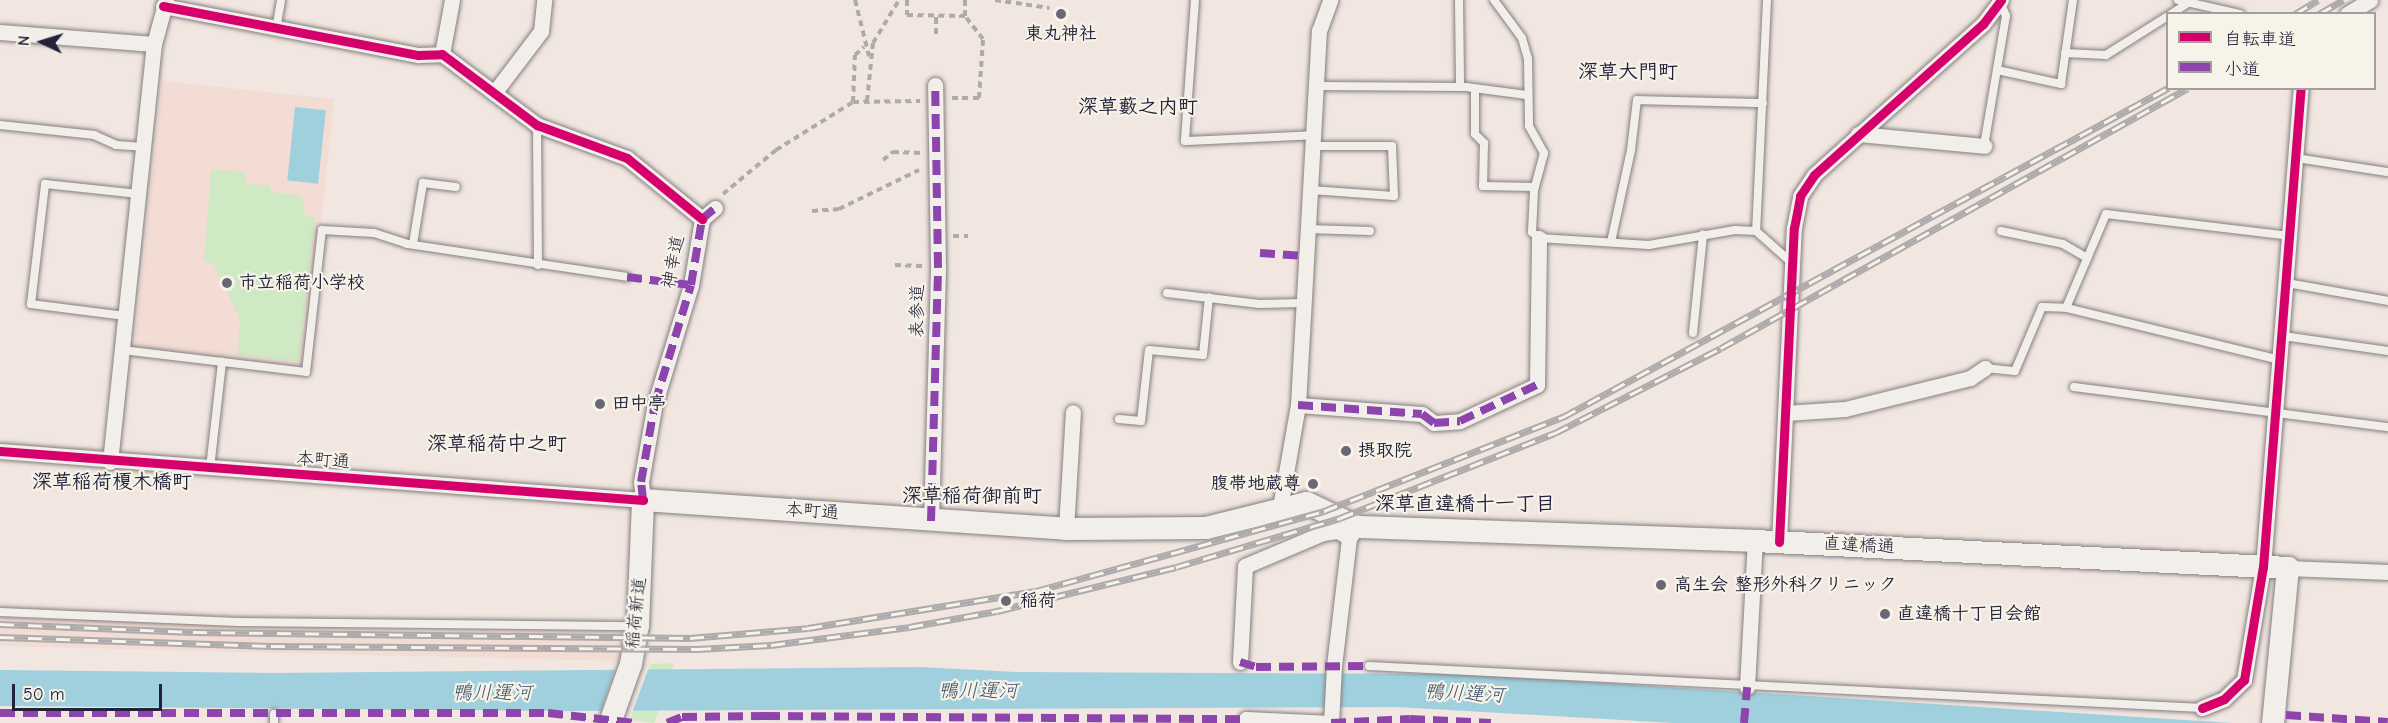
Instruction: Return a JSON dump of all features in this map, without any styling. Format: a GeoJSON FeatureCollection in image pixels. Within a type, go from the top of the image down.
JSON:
{"type":"FeatureCollection","features":[{"type":"Feature","properties":{"kind":"main road","name":"本町通"},"geometry":{"type":"LineString","coordinates":[[644,500],[1065,529],[1206,528],[1280,507],[1307,503],[1332,514]]}},
{"type":"Feature","properties":{"kind":"main road","name":"稲荷新道"},"geometry":{"type":"LineString","coordinates":[[611,721],[631,664],[638,626],[644,500]]}},
{"type":"Feature","properties":{"kind":"main road","name":"直違橋通"},"geometry":{"type":"LineString","coordinates":[[1332,514],[1353,532],[1755,540],[2288,568]]}},
{"type":"Feature","properties":{"kind":"main road"},"geometry":{"type":"LineString","coordinates":[[2273,722],[2288,568]]}},
{"type":"Feature","properties":{"kind":"street"},"geometry":{"type":"LineString","coordinates":[[442,54],[452,0]]}},
{"type":"Feature","properties":{"kind":"street"},"geometry":{"type":"LineString","coordinates":[[494,93],[541,31],[544,0]]}},
{"type":"Feature","properties":{"kind":"street"},"geometry":{"type":"LineString","coordinates":[[1280,507],[1298,405],[1307,229],[1315,140],[1318,31],[1330,0]]}},
{"type":"Feature","properties":{"kind":"street"},"geometry":{"type":"LineString","coordinates":[[2350,12],[2370,0]]}},
{"type":"Feature","properties":{"kind":"street"},"geometry":{"type":"LineString","coordinates":[[1779,542],[1792,263],[1800,196],[1814,176],[1858,134],[1983,24],[2000,1]]}},
{"type":"Feature","properties":{"kind":"street"},"geometry":{"type":"LineString","coordinates":[[110,462],[154,44],[165,3],[276,29],[418,55],[442,54],[537,125],[627,158],[702,219]]}},
{"type":"Feature","properties":{"kind":"street"},"geometry":{"type":"LineString","coordinates":[[0,32],[154,44]]}},
{"type":"Feature","properties":{"kind":"street"},"geometry":{"type":"LineString","coordinates":[[2202,708],[2224,699],[2244,680],[2263,567],[2282,360],[2301,90]]}},
{"type":"Feature","properties":{"kind":"street","name":"表参道"},"geometry":{"type":"LineString","coordinates":[[931,521],[938,267],[935,95]]}},
{"type":"Feature","properties":{"kind":"street"},"geometry":{"type":"LineString","coordinates":[[1858,134],[1984,146]]}},
{"type":"Feature","properties":{"kind":"street","name":"神幸道"},"geometry":{"type":"LineString","coordinates":[[644,500],[641,482],[655,403],[691,285],[702,219],[715,207]]}},
{"type":"Feature","properties":{"kind":"street"},"geometry":{"type":"LineString","coordinates":[[1298,405],[1422,414],[1434,423],[1460,421],[1538,385],[1539,238]]}},
{"type":"Feature","properties":{"kind":"street"},"geometry":{"type":"LineString","coordinates":[[1786,413],[1845,409],[1970,378],[1985,368]]}},
{"type":"Feature","properties":{"kind":"street"},"geometry":{"type":"LineString","coordinates":[[1065,529],[1073,412]]}},
{"type":"Feature","properties":{"kind":"street","name":"本町通"},"geometry":{"type":"LineString","coordinates":[[0,451],[110,462],[644,500]]}},
{"type":"Feature","properties":{"kind":"street"},"geometry":{"type":"LineString","coordinates":[[1240,662],[1245,566],[1323,533],[1353,532],[1334,666],[1331,723],[1246,719],[1245,723]]}},
{"type":"Feature","properties":{"kind":"street"},"geometry":{"type":"LineString","coordinates":[[1748,685],[1755,540]]}},
{"type":"Feature","properties":{"kind":"street","name":"直違橋通"},"geometry":{"type":"LineString","coordinates":[[2288,568],[2388,572]]}},
{"type":"Feature","properties":{"kind":"lane"},"geometry":{"type":"LineString","coordinates":[[276,29],[280,0]]}},
{"type":"Feature","properties":{"kind":"lane"},"geometry":{"type":"LineString","coordinates":[[1195,0],[1185,141],[1315,140],[1392,146],[1394,196],[1311,190]]}},
{"type":"Feature","properties":{"kind":"lane"},"geometry":{"type":"LineString","coordinates":[[1459,0],[1460,87]]}},
{"type":"Feature","properties":{"kind":"lane"},"geometry":{"type":"LineString","coordinates":[[1494,0],[1522,38],[1528,59],[1526,95],[1529,126],[1544,153],[1535,187],[1532,232],[1539,238],[1649,244],[1703,235],[1756,231],[1792,263]]}},
{"type":"Feature","properties":{"kind":"lane"},"geometry":{"type":"LineString","coordinates":[[1756,231],[1767,0]]}},
{"type":"Feature","properties":{"kind":"lane"},"geometry":{"type":"LineString","coordinates":[[1997,70],[2061,84],[2073,0]]}},
{"type":"Feature","properties":{"kind":"lane"},"geometry":{"type":"LineString","coordinates":[[2178,0],[2187,3],[2214,3],[2235,12]]}},
{"type":"Feature","properties":{"kind":"lane"},"geometry":{"type":"LineString","coordinates":[[1984,146],[2006,16],[2000,1]]}},
{"type":"Feature","properties":{"kind":"lane"},"geometry":{"type":"LineString","coordinates":[[2174,12],[2187,3]]}},
{"type":"Feature","properties":{"kind":"lane"},"geometry":{"type":"LineString","coordinates":[[2065,53],[2106,55],[2166,17]]}},
{"type":"Feature","properties":{"kind":"lane"},"geometry":{"type":"LineString","coordinates":[[1316,86],[1460,87],[1526,95]]}},
{"type":"Feature","properties":{"kind":"lane"},"geometry":{"type":"LineString","coordinates":[[1475,90],[1475,134],[1484,143],[1483,186],[1535,187]]}},
{"type":"Feature","properties":{"kind":"lane"},"geometry":{"type":"LineString","coordinates":[[1611,242],[1631,150],[1637,100],[1763,103]]}},
{"type":"Feature","properties":{"kind":"lane"},"geometry":{"type":"LineString","coordinates":[[0,125],[94,135],[116,145],[143,147]]}},
{"type":"Feature","properties":{"kind":"lane"},"geometry":{"type":"LineString","coordinates":[[537,125],[538,264]]}},
{"type":"Feature","properties":{"kind":"lane"},"geometry":{"type":"LineString","coordinates":[[2296,158],[2388,172]]}},
{"type":"Feature","properties":{"kind":"lane"},"geometry":{"type":"LineString","coordinates":[[413,244],[423,183],[456,187]]}},
{"type":"Feature","properties":{"kind":"lane"},"geometry":{"type":"LineString","coordinates":[[125,316],[31,304],[45,184],[138,194]]}},
{"type":"Feature","properties":{"kind":"lane"},"geometry":{"type":"LineString","coordinates":[[2066,308],[2106,214],[2290,236]]}},
{"type":"Feature","properties":{"kind":"lane"},"geometry":{"type":"LineString","coordinates":[[1307,229],[1370,231]]}},
{"type":"Feature","properties":{"kind":"lane"},"geometry":{"type":"LineString","coordinates":[[122,350],[306,372],[322,230],[374,233],[413,244],[627,277]]}},
{"type":"Feature","properties":{"kind":"lane"},"geometry":{"type":"LineString","coordinates":[[2001,231],[2063,243],[2087,258]]}},
{"type":"Feature","properties":{"kind":"lane"},"geometry":{"type":"LineString","coordinates":[[1693,333],[1703,235]]}},
{"type":"Feature","properties":{"kind":"lane"},"geometry":{"type":"LineString","coordinates":[[2287,283],[2388,301]]}},
{"type":"Feature","properties":{"kind":"lane"},"geometry":{"type":"LineString","coordinates":[[1167,293],[1259,304],[1303,303]]}},
{"type":"Feature","properties":{"kind":"lane"},"geometry":{"type":"LineString","coordinates":[[1119,419],[1141,421],[1149,350],[1203,355],[1209,297]]}},
{"type":"Feature","properties":{"kind":"lane"},"geometry":{"type":"LineString","coordinates":[[1985,368],[2015,371],[2042,307],[2066,308],[2282,360]]}},
{"type":"Feature","properties":{"kind":"lane"},"geometry":{"type":"LineString","coordinates":[[2283,336],[2388,351]]}},
{"type":"Feature","properties":{"kind":"lane"},"geometry":{"type":"LineString","coordinates":[[210,469],[222,362]]}},
{"type":"Feature","properties":{"kind":"lane"},"geometry":{"type":"LineString","coordinates":[[2074,387],[2277,415],[2388,427]]}},
{"type":"Feature","properties":{"kind":"lane"},"geometry":{"type":"LineString","coordinates":[[0,612],[238,622],[638,626]]}},
{"type":"Feature","properties":{"kind":"lane"},"geometry":{"type":"LineString","coordinates":[[1369,666],[2202,708]]}},
{"type":"Feature","properties":{"kind":"path"},"geometry":{"type":"LineString","coordinates":[[855,0],[864,47],[869,57]]}},
{"type":"Feature","properties":{"kind":"path"},"geometry":{"type":"LineString","coordinates":[[867,101],[869,57],[899,0]]}},
{"type":"Feature","properties":{"kind":"path"},"geometry":{"type":"LineString","coordinates":[[907,0],[907,15],[965,16]]}},
{"type":"Feature","properties":{"kind":"path"},"geometry":{"type":"LineString","coordinates":[[715,207],[725,191],[777,150],[853,102],[935,95],[979,98],[983,39],[965,16],[965,0]]}},
{"type":"Feature","properties":{"kind":"path"},"geometry":{"type":"LineString","coordinates":[[995,0],[1050,8]]}},
{"type":"Feature","properties":{"kind":"path"},"geometry":{"type":"LineString","coordinates":[[936,16],[936,34]]}},
{"type":"Feature","properties":{"kind":"path"},"geometry":{"type":"LineString","coordinates":[[853,102],[855,55],[864,47]]}},
{"type":"Feature","properties":{"kind":"path"},"geometry":{"type":"LineString","coordinates":[[883,160],[893,152],[937,156]]}},
{"type":"Feature","properties":{"kind":"path"},"geometry":{"type":"LineString","coordinates":[[812,211],[839,208],[860,200],[913,175],[937,156]]}},
{"type":"Feature","properties":{"kind":"path"},"geometry":{"type":"LineString","coordinates":[[954,236],[968,236]]}},
{"type":"Feature","properties":{"kind":"path"},"geometry":{"type":"LineString","coordinates":[[895,265],[938,267]]}},
{"type":"Feature","properties":{"kind":"shaded area","name":"市立稲荷小学校"},"geometry":{"type":"Polygon","coordinates":[[[162,81],[334,99],[306,367],[134,349],[162,81]]]}},
{"type":"Feature","properties":{"kind":"shaded area"},"geometry":{"type":"Polygon","coordinates":[[[0,617],[418,631],[626,632],[619,661],[0,646],[0,617]]]}},
{"type":"Feature","properties":{"kind":"green space"},"geometry":{"type":"Polygon","coordinates":[[[211,169],[246,172],[245,183],[271,186],[271,192],[302,196],[305,216],[315,217],[299,362],[238,355],[240,319],[214,265],[204,261],[211,169]]]}},
{"type":"Feature","properties":{"kind":"green space"},"geometry":{"type":"Polygon","coordinates":[[[674,663],[654,723],[630,720],[651,664],[674,663]]]}},
{"type":"Feature","properties":{"kind":"water"},"geometry":{"type":"Polygon","coordinates":[[[295,107],[326,110],[318,184],[287,181],[295,107]]]}},
{"type":"Feature","properties":{"kind":"water","name":"鴨川運河"},"geometry":{"type":"Polygon","coordinates":[[[919,667],[1016,672],[1463,674],[2232,723],[1673,723],[1397,707],[572,711],[0,706],[0,670],[272,673],[919,667]]]}},
{"type":"Feature","properties":{"kind":"pier"},"geometry":{"type":"Polygon","coordinates":[[[616,667],[649,667],[632,713],[600,714],[616,667]]]}},
{"type":"Feature","properties":{"kind":"railway"},"geometry":{"type":"LineString","coordinates":[[2298,12],[2318,0]]}},
{"type":"Feature","properties":{"kind":"railway"},"geometry":{"type":"LineString","coordinates":[[2322,12],[2343,0]]}},
{"type":"Feature","properties":{"kind":"railway"},"geometry":{"type":"LineString","coordinates":[[0,624],[193,632],[690,638],[808,628],[1036,591],[1324,511],[1563,417],[2166,89]]}},
{"type":"Feature","properties":{"kind":"railway"},"geometry":{"type":"LineString","coordinates":[[0,637],[271,646],[697,649],[771,645],[909,627],[997,611],[1176,567],[1340,518],[1555,433],[1721,348],[2184,90]]}},
{"type":"Feature","properties":{"kind":"marked path"},"geometry":{"type":"LineString","coordinates":[[931,521],[938,267],[935,85]]}},
{"type":"Feature","properties":{"kind":"marked path"},"geometry":{"type":"LineString","coordinates":[[643,500],[641,482],[655,403],[691,285],[702,219],[715,208]]}},
{"type":"Feature","properties":{"kind":"marked path"},"geometry":{"type":"LineString","coordinates":[[1260,253],[1305,256]]}},
{"type":"Feature","properties":{"kind":"marked path"},"geometry":{"type":"LineString","coordinates":[[627,277],[691,285]]}},
{"type":"Feature","properties":{"kind":"marked path"},"geometry":{"type":"LineString","coordinates":[[1298,405],[1422,414],[1434,423],[1460,421],[1537,385]]}},
{"type":"Feature","properties":{"kind":"marked path"},"geometry":{"type":"LineString","coordinates":[[1240,662],[1256,667],[1369,666]]}},
{"type":"Feature","properties":{"kind":"marked path"},"geometry":{"type":"LineString","coordinates":[[1744,723],[1747,687]]}},
{"type":"Feature","properties":{"kind":"marked path"},"geometry":{"type":"LineString","coordinates":[[0,713],[548,713],[634,723]]}},
{"type":"Feature","properties":{"kind":"marked path"},"geometry":{"type":"LineString","coordinates":[[2286,715],[2388,722]]}},
{"type":"Feature","properties":{"kind":"marked path"},"geometry":{"type":"LineString","coordinates":[[667,723],[682,717],[765,716],[1246,719]]}},
{"type":"Feature","properties":{"kind":"marked path"},"geometry":{"type":"LineString","coordinates":[[1331,723],[1410,719],[1491,723]]}},
{"type":"Feature","properties":{"kind":"cycle path"},"geometry":{"type":"LineString","coordinates":[[1779,542],[1794,228],[1800,196],[1814,175],[1983,24],[2001,0]]}},
{"type":"Feature","properties":{"kind":"cycle path"},"geometry":{"type":"LineString","coordinates":[[163,6],[418,55],[442,54],[537,125],[627,158],[702,219]]}},
{"type":"Feature","properties":{"kind":"cycle path"},"geometry":{"type":"LineString","coordinates":[[2202,708],[2224,699],[2244,680],[2263,567],[2301,90]]}},
{"type":"Feature","properties":{"kind":"cycle path"},"geometry":{"type":"LineString","coordinates":[[0,451],[643,500]]}},
{"type":"Feature","properties":{"kind":"place","name":"東丸神社"},"geometry":{"type":"Point","coordinates":[1061,14]}},
{"type":"Feature","properties":{"kind":"place","name":"市立稲荷小学校"},"geometry":{"type":"Point","coordinates":[227,283]}},
{"type":"Feature","properties":{"kind":"place","name":"田中亭"},"geometry":{"type":"Point","coordinates":[600,404]}},
{"type":"Feature","properties":{"kind":"place","name":"摂取院"},"geometry":{"type":"Point","coordinates":[1346,451]}},
{"type":"Feature","properties":{"kind":"place","name":"腹帯地蔵尊"},"geometry":{"type":"Point","coordinates":[1313,484]}},
{"type":"Feature","properties":{"kind":"place","name":"高生会 整形外科クリニック"},"geometry":{"type":"Point","coordinates":[1661,585]}},
{"type":"Feature","properties":{"kind":"place","name":"稲荷"},"geometry":{"type":"Point","coordinates":[1006,601]}},
{"type":"Feature","properties":{"kind":"place","name":"直違橋十丁目会館"},"geometry":{"type":"Point","coordinates":[1885,614]}},
{"type":"Feature","properties":{"kind":"district","name":"深草大門町"},"geometry":{"type":"Point","coordinates":[1628,71]}},
{"type":"Feature","properties":{"kind":"district","name":"深草藪之内町"},"geometry":{"type":"Point","coordinates":[1138,106]}},
{"type":"Feature","properties":{"kind":"district","name":"深草稲荷中之町"},"geometry":{"type":"Point","coordinates":[497,443]}},
{"type":"Feature","properties":{"kind":"district","name":"深草稲荷榎木橋町"},"geometry":{"type":"Point","coordinates":[112,481]}},
{"type":"Feature","properties":{"kind":"district","name":"深草稲荷御前町"},"geometry":{"type":"Point","coordinates":[972,495]}},
{"type":"Feature","properties":{"kind":"district","name":"深草直違橋十一丁目"},"geometry":{"type":"Point","coordinates":[1465,503]}}]}
